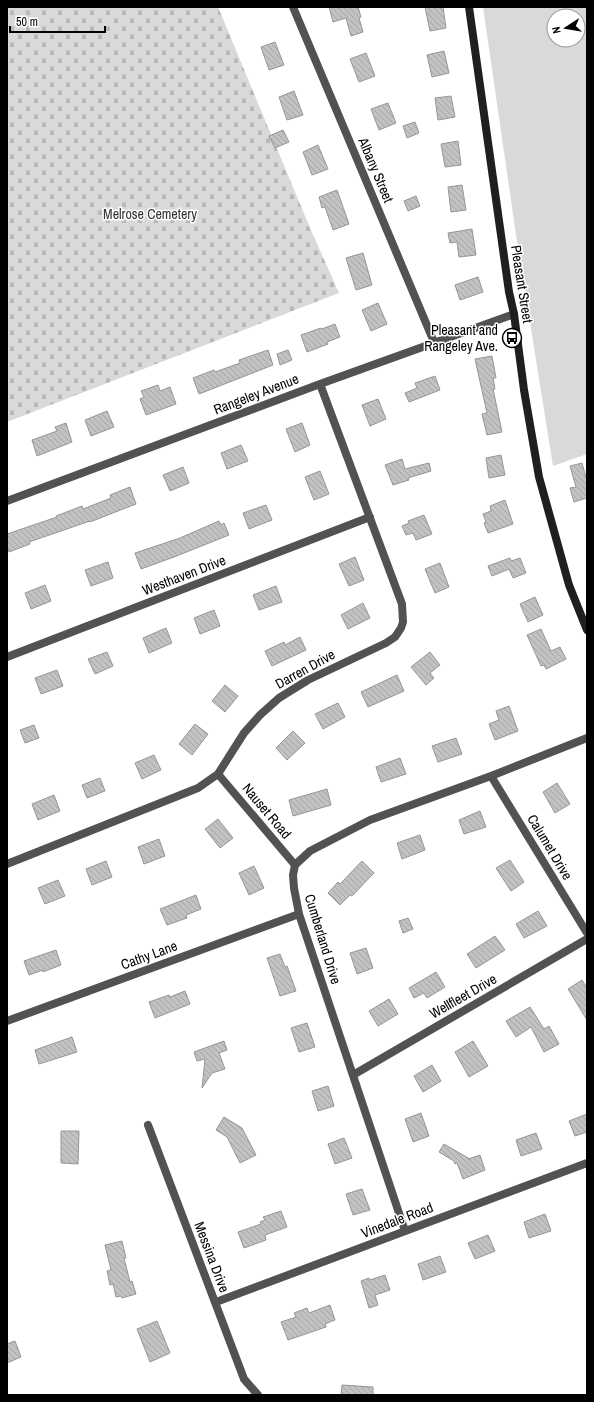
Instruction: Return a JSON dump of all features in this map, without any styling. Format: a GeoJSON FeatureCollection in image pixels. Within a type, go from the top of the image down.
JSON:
{"type":"FeatureCollection","features":[{"type":"Feature","properties":{"kind":"main road","name":"Pleasant Street"},"geometry":{"type":"LineString","coordinates":[[469,7],[509,292],[514,314],[524,390],[539,477],[569,585],[587,630]]}},
{"type":"Feature","properties":{"kind":"street","name":"Albany Street"},"geometry":{"type":"LineString","coordinates":[[293,7],[434,342]]}},
{"type":"Feature","properties":{"kind":"street","name":"Rangeley Avenue"},"geometry":{"type":"LineString","coordinates":[[7,501],[320,384],[514,314]]}},
{"type":"Feature","properties":{"kind":"street","name":"Darren Drive"},"geometry":{"type":"LineString","coordinates":[[7,864],[190,792],[205,784],[218,774],[244,733],[260,715],[279,698],[308,680],[395,637],[401,628],[404,616],[402,604],[320,384]]}},
{"type":"Feature","properties":{"kind":"street","name":"Westhaven Drive"},"geometry":{"type":"LineString","coordinates":[[7,657],[370,517]]}},
{"type":"Feature","properties":{"kind":"street"},"geometry":{"type":"LineString","coordinates":[[295,864],[310,851],[363,823],[491,776],[587,738]]}},
{"type":"Feature","properties":{"kind":"street","name":"Nauset Road"},"geometry":{"type":"LineString","coordinates":[[218,774],[295,864]]}},
{"type":"Feature","properties":{"kind":"street","name":"Calumet Drive"},"geometry":{"type":"LineString","coordinates":[[491,776],[587,933]]}},
{"type":"Feature","properties":{"kind":"street","name":"Cumberland Drive"},"geometry":{"type":"LineString","coordinates":[[295,864],[293,875],[294,888],[299,914],[405,1231]]}},
{"type":"Feature","properties":{"kind":"street","name":"Cathy Lane"},"geometry":{"type":"LineString","coordinates":[[7,1021],[299,914]]}},
{"type":"Feature","properties":{"kind":"street","name":"Wellfleet Drive"},"geometry":{"type":"LineString","coordinates":[[353,1075],[587,939]]}},
{"type":"Feature","properties":{"kind":"street","name":"Messina Drive"},"geometry":{"type":"LineString","coordinates":[[148,1125],[244,1379],[258,1395]]}},
{"type":"Feature","properties":{"kind":"street","name":"Vinedale Road"},"geometry":{"type":"LineString","coordinates":[[216,1302],[587,1163]]}},
{"type":"Feature","properties":{"kind":"green space","name":"Melrose Cemetery"},"geometry":{"type":"Polygon","coordinates":[[[7,7],[218,7],[310,228],[339,293],[7,422],[7,7]]]}},
{"type":"Feature","properties":{"kind":"green space"},"geometry":{"type":"Polygon","coordinates":[[[483,7],[587,7],[587,454],[553,466],[516,235],[483,7]]]}},
{"type":"Feature","properties":{"kind":"building"},"geometry":{"type":"Polygon","coordinates":[[[329,7],[358,7],[363,32],[351,36],[346,18],[333,22],[329,7]]]}},
{"type":"Feature","properties":{"kind":"building"},"geometry":{"type":"Polygon","coordinates":[[[425,7],[443,7],[446,28],[430,31],[425,7]]]}},
{"type":"Feature","properties":{"kind":"building"},"geometry":{"type":"Polygon","coordinates":[[[275,42],[284,65],[269,70],[261,47],[275,42]]]}},
{"type":"Feature","properties":{"kind":"building"},"geometry":{"type":"Polygon","coordinates":[[[444,51],[449,73],[432,77],[427,55],[444,51]]]}},
{"type":"Feature","properties":{"kind":"building"},"geometry":{"type":"Polygon","coordinates":[[[366,53],[375,76],[359,82],[350,59],[366,53]]]}},
{"type":"Feature","properties":{"kind":"building"},"geometry":{"type":"Polygon","coordinates":[[[294,91],[303,115],[287,120],[279,97],[294,91]]]}},
{"type":"Feature","properties":{"kind":"building"},"geometry":{"type":"Polygon","coordinates":[[[451,96],[455,117],[438,120],[435,98],[451,96]]]}},
{"type":"Feature","properties":{"kind":"building"},"geometry":{"type":"Polygon","coordinates":[[[388,103],[396,123],[379,130],[371,109],[388,103]]]}},
{"type":"Feature","properties":{"kind":"building"},"geometry":{"type":"Polygon","coordinates":[[[415,122],[419,133],[407,138],[403,126],[415,122]]]}},
{"type":"Feature","properties":{"kind":"building"},"geometry":{"type":"Polygon","coordinates":[[[283,130],[289,142],[275,148],[269,136],[283,130]]]}},
{"type":"Feature","properties":{"kind":"building"},"geometry":{"type":"Polygon","coordinates":[[[458,141],[461,165],[445,167],[441,144],[458,141]]]}},
{"type":"Feature","properties":{"kind":"building"},"geometry":{"type":"Polygon","coordinates":[[[318,145],[328,169],[312,175],[303,152],[318,145]]]}},
{"type":"Feature","properties":{"kind":"building"},"geometry":{"type":"Polygon","coordinates":[[[462,185],[466,210],[451,212],[448,187],[462,185]]]}},
{"type":"Feature","properties":{"kind":"building"},"geometry":{"type":"Polygon","coordinates":[[[337,190],[349,224],[333,230],[325,207],[322,208],[319,197],[337,190]]]}},
{"type":"Feature","properties":{"kind":"building"},"geometry":{"type":"Polygon","coordinates":[[[416,196],[420,206],[408,211],[404,201],[416,196]]]}},
{"type":"Feature","properties":{"kind":"building"},"geometry":{"type":"Polygon","coordinates":[[[472,229],[476,255],[459,257],[457,242],[450,243],[448,233],[472,229]]]}},
{"type":"Feature","properties":{"kind":"building"},"geometry":{"type":"Polygon","coordinates":[[[363,253],[372,285],[356,290],[346,258],[363,253]]]}},
{"type":"Feature","properties":{"kind":"building"},"geometry":{"type":"Polygon","coordinates":[[[478,277],[483,292],[460,300],[455,285],[478,277]]]}},
{"type":"Feature","properties":{"kind":"building"},"geometry":{"type":"Polygon","coordinates":[[[378,303],[387,324],[371,331],[362,310],[378,303]]]}},
{"type":"Feature","properties":{"kind":"building"},"geometry":{"type":"Polygon","coordinates":[[[335,324],[340,337],[327,342],[328,344],[307,352],[301,335],[335,324]]]}},
{"type":"Feature","properties":{"kind":"building"},"geometry":{"type":"Polygon","coordinates":[[[268,350],[273,365],[199,394],[193,378],[214,370],[215,372],[240,363],[239,360],[268,350]]]}},
{"type":"Feature","properties":{"kind":"building"},"geometry":{"type":"Polygon","coordinates":[[[288,350],[292,360],[280,365],[277,354],[288,350]]]}},
{"type":"Feature","properties":{"kind":"building"},"geometry":{"type":"Polygon","coordinates":[[[492,356],[496,378],[493,378],[495,389],[493,389],[502,432],[487,435],[482,414],[487,413],[475,359],[492,356]]]}},
{"type":"Feature","properties":{"kind":"building"},"geometry":{"type":"Polygon","coordinates":[[[435,376],[440,390],[409,402],[405,393],[417,388],[415,383],[435,376]]]}},
{"type":"Feature","properties":{"kind":"building"},"geometry":{"type":"Polygon","coordinates":[[[158,385],[160,391],[170,387],[176,404],[146,415],[140,399],[144,397],[141,391],[158,385]]]}},
{"type":"Feature","properties":{"kind":"building"},"geometry":{"type":"Polygon","coordinates":[[[378,399],[386,419],[370,426],[362,405],[378,399]]]}},
{"type":"Feature","properties":{"kind":"building"},"geometry":{"type":"Polygon","coordinates":[[[107,411],[114,427],[91,436],[85,420],[107,411]]]}},
{"type":"Feature","properties":{"kind":"building"},"geometry":{"type":"Polygon","coordinates":[[[66,423],[72,442],[37,456],[32,440],[57,431],[55,427],[66,423]]]}},
{"type":"Feature","properties":{"kind":"building"},"geometry":{"type":"Polygon","coordinates":[[[302,423],[310,445],[295,452],[286,429],[302,423]]]}},
{"type":"Feature","properties":{"kind":"building"},"geometry":{"type":"Polygon","coordinates":[[[241,445],[248,461],[227,469],[221,453],[241,445]]]}},
{"type":"Feature","properties":{"kind":"building"},"geometry":{"type":"Polygon","coordinates":[[[501,455],[505,475],[489,478],[486,458],[501,455]]]}},
{"type":"Feature","properties":{"kind":"building"},"geometry":{"type":"Polygon","coordinates":[[[402,459],[405,469],[429,463],[431,471],[408,478],[409,480],[393,485],[385,465],[402,459]]]}},
{"type":"Feature","properties":{"kind":"building"},"geometry":{"type":"Polygon","coordinates":[[[582,463],[587,481],[587,498],[574,502],[570,488],[576,487],[570,466],[582,463]]]}},
{"type":"Feature","properties":{"kind":"building"},"geometry":{"type":"Polygon","coordinates":[[[183,467],[189,483],[170,491],[163,475],[183,467]]]}},
{"type":"Feature","properties":{"kind":"building"},"geometry":{"type":"Polygon","coordinates":[[[320,471],[329,494],[314,500],[305,477],[320,471]]]}},
{"type":"Feature","properties":{"kind":"building"},"geometry":{"type":"Polygon","coordinates":[[[130,487],[136,504],[90,522],[29,542],[30,544],[9,552],[7,546],[7,534],[57,517],[56,516],[82,506],[83,509],[111,498],[110,495],[130,487]]]}},
{"type":"Feature","properties":{"kind":"building"},"geometry":{"type":"Polygon","coordinates":[[[505,500],[513,524],[488,533],[484,523],[486,522],[483,514],[491,511],[490,506],[505,500]]]}},
{"type":"Feature","properties":{"kind":"building"},"geometry":{"type":"Polygon","coordinates":[[[266,505],[272,520],[249,529],[243,513],[266,505]]]}},
{"type":"Feature","properties":{"kind":"building"},"geometry":{"type":"Polygon","coordinates":[[[424,515],[432,534],[416,540],[413,533],[406,535],[402,526],[409,523],[408,521],[424,515]]]}},
{"type":"Feature","properties":{"kind":"building"},"geometry":{"type":"Polygon","coordinates":[[[219,521],[221,525],[224,523],[229,535],[141,569],[135,553],[180,538],[219,521]]]}},
{"type":"Feature","properties":{"kind":"building"},"geometry":{"type":"Polygon","coordinates":[[[355,557],[364,580],[349,586],[339,564],[355,557]]]}},
{"type":"Feature","properties":{"kind":"building"},"geometry":{"type":"Polygon","coordinates":[[[510,558],[511,561],[520,558],[526,573],[513,578],[509,569],[492,576],[488,566],[510,558]]]}},
{"type":"Feature","properties":{"kind":"building"},"geometry":{"type":"Polygon","coordinates":[[[108,562],[113,578],[91,586],[85,570],[108,562]]]}},
{"type":"Feature","properties":{"kind":"building"},"geometry":{"type":"Polygon","coordinates":[[[440,563],[449,587],[435,593],[425,569],[440,563]]]}},
{"type":"Feature","properties":{"kind":"building"},"geometry":{"type":"Polygon","coordinates":[[[45,585],[51,601],[31,609],[25,593],[45,585]]]}},
{"type":"Feature","properties":{"kind":"building"},"geometry":{"type":"Polygon","coordinates":[[[276,586],[282,602],[259,610],[253,595],[276,586]]]}},
{"type":"Feature","properties":{"kind":"building"},"geometry":{"type":"Polygon","coordinates":[[[535,597],[543,615],[528,622],[520,604],[535,597]]]}},
{"type":"Feature","properties":{"kind":"building"},"geometry":{"type":"Polygon","coordinates":[[[363,603],[370,618],[348,629],[341,615],[363,603]]]}},
{"type":"Feature","properties":{"kind":"building"},"geometry":{"type":"Polygon","coordinates":[[[214,610],[220,626],[200,634],[194,618],[214,610]]]}},
{"type":"Feature","properties":{"kind":"building"},"geometry":{"type":"Polygon","coordinates":[[[166,628],[172,643],[149,653],[143,638],[166,628]]]}},
{"type":"Feature","properties":{"kind":"building"},"geometry":{"type":"Polygon","coordinates":[[[541,629],[551,651],[560,647],[566,659],[546,669],[544,665],[541,666],[527,635],[541,629]]]}},
{"type":"Feature","properties":{"kind":"building"},"geometry":{"type":"Polygon","coordinates":[[[300,637],[306,650],[272,666],[265,651],[284,642],[285,645],[300,637]]]}},
{"type":"Feature","properties":{"kind":"building"},"geometry":{"type":"Polygon","coordinates":[[[107,652],[113,666],[95,674],[88,659],[107,652]]]}},
{"type":"Feature","properties":{"kind":"building"},"geometry":{"type":"Polygon","coordinates":[[[430,652],[440,665],[430,673],[434,678],[426,685],[411,667],[430,652]]]}},
{"type":"Feature","properties":{"kind":"building"},"geometry":{"type":"Polygon","coordinates":[[[57,670],[63,686],[41,694],[35,678],[57,670]]]}},
{"type":"Feature","properties":{"kind":"building"},"geometry":{"type":"Polygon","coordinates":[[[397,675],[404,691],[368,707],[361,692],[397,675]]]}},
{"type":"Feature","properties":{"kind":"building"},"geometry":{"type":"Polygon","coordinates":[[[225,685],[238,696],[225,712],[212,701],[225,685]]]}},
{"type":"Feature","properties":{"kind":"building"},"geometry":{"type":"Polygon","coordinates":[[[338,703],[345,717],[323,729],[315,714],[338,703]]]}},
{"type":"Feature","properties":{"kind":"building"},"geometry":{"type":"Polygon","coordinates":[[[509,706],[518,731],[495,740],[489,724],[499,720],[496,711],[509,706]]]}},
{"type":"Feature","properties":{"kind":"building"},"geometry":{"type":"Polygon","coordinates":[[[195,724],[208,734],[192,755],[179,744],[195,724]]]}},
{"type":"Feature","properties":{"kind":"building"},"geometry":{"type":"Polygon","coordinates":[[[34,725],[39,738],[25,743],[20,730],[34,725]]]}},
{"type":"Feature","properties":{"kind":"building"},"geometry":{"type":"Polygon","coordinates":[[[293,731],[305,743],[287,760],[276,748],[293,731]]]}},
{"type":"Feature","properties":{"kind":"building"},"geometry":{"type":"Polygon","coordinates":[[[456,738],[462,754],[438,762],[432,746],[456,738]]]}},
{"type":"Feature","properties":{"kind":"building"},"geometry":{"type":"Polygon","coordinates":[[[154,755],[161,770],[142,779],[135,763],[154,755]]]}},
{"type":"Feature","properties":{"kind":"building"},"geometry":{"type":"Polygon","coordinates":[[[400,758],[406,774],[381,782],[376,767],[400,758]]]}},
{"type":"Feature","properties":{"kind":"building"},"geometry":{"type":"Polygon","coordinates":[[[100,778],[105,791],[87,798],[82,785],[100,778]]]}},
{"type":"Feature","properties":{"kind":"building"},"geometry":{"type":"Polygon","coordinates":[[[557,783],[570,804],[555,813],[543,792],[557,783]]]}},
{"type":"Feature","properties":{"kind":"building"},"geometry":{"type":"Polygon","coordinates":[[[327,789],[331,805],[293,816],[289,800],[327,789]]]}},
{"type":"Feature","properties":{"kind":"building"},"geometry":{"type":"Polygon","coordinates":[[[54,795],[60,811],[38,820],[32,804],[54,795]]]}},
{"type":"Feature","properties":{"kind":"building"},"geometry":{"type":"Polygon","coordinates":[[[480,811],[486,827],[464,834],[459,820],[480,811]]]}},
{"type":"Feature","properties":{"kind":"building"},"geometry":{"type":"Polygon","coordinates":[[[218,819],[233,838],[220,848],[205,829],[218,819]]]}},
{"type":"Feature","properties":{"kind":"building"},"geometry":{"type":"Polygon","coordinates":[[[420,835],[425,850],[402,859],[397,843],[420,835]]]}},
{"type":"Feature","properties":{"kind":"building"},"geometry":{"type":"Polygon","coordinates":[[[159,839],[165,856],[144,864],[138,847],[159,839]]]}},
{"type":"Feature","properties":{"kind":"building"},"geometry":{"type":"Polygon","coordinates":[[[510,860],[524,882],[511,891],[496,868],[510,860]]]}},
{"type":"Feature","properties":{"kind":"building"},"geometry":{"type":"Polygon","coordinates":[[[106,861],[112,877],[92,885],[86,869],[106,861]]]}},
{"type":"Feature","properties":{"kind":"building"},"geometry":{"type":"Polygon","coordinates":[[[362,861],[374,873],[352,896],[350,895],[340,905],[328,893],[338,882],[340,884],[362,861]]]}},
{"type":"Feature","properties":{"kind":"building"},"geometry":{"type":"Polygon","coordinates":[[[254,866],[264,888],[249,895],[239,873],[254,866]]]}},
{"type":"Feature","properties":{"kind":"building"},"geometry":{"type":"Polygon","coordinates":[[[58,880],[65,896],[45,904],[38,888],[58,880]]]}},
{"type":"Feature","properties":{"kind":"building"},"geometry":{"type":"Polygon","coordinates":[[[196,895],[201,909],[186,915],[187,918],[167,925],[160,909],[196,895]]]}},
{"type":"Feature","properties":{"kind":"building"},"geometry":{"type":"Polygon","coordinates":[[[538,911],[547,926],[524,938],[516,924],[538,911]]]}},
{"type":"Feature","properties":{"kind":"building"},"geometry":{"type":"Polygon","coordinates":[[[408,918],[413,929],[403,933],[399,921],[408,918]]]}},
{"type":"Feature","properties":{"kind":"building"},"geometry":{"type":"Polygon","coordinates":[[[495,936],[505,950],[476,968],[467,954],[495,936]]]}},
{"type":"Feature","properties":{"kind":"building"},"geometry":{"type":"Polygon","coordinates":[[[366,948],[373,968],[357,974],[350,953],[366,948]]]}},
{"type":"Feature","properties":{"kind":"building"},"geometry":{"type":"Polygon","coordinates":[[[56,950],[61,965],[43,972],[43,970],[29,975],[24,961],[56,950]]]}},
{"type":"Feature","properties":{"kind":"building"},"geometry":{"type":"Polygon","coordinates":[[[280,954],[285,967],[287,966],[296,991],[280,996],[267,958],[280,954]]]}},
{"type":"Feature","properties":{"kind":"building"},"geometry":{"type":"Polygon","coordinates":[[[436,972],[445,987],[427,998],[424,993],[414,998],[409,988],[436,972]]]}},
{"type":"Feature","properties":{"kind":"building"},"geometry":{"type":"Polygon","coordinates":[[[582,980],[587,988],[587,1020],[568,989],[582,980]]]}},
{"type":"Feature","properties":{"kind":"building"},"geometry":{"type":"Polygon","coordinates":[[[185,991],[190,1004],[155,1018],[149,1002],[169,995],[170,997],[185,991]]]}},
{"type":"Feature","properties":{"kind":"building"},"geometry":{"type":"Polygon","coordinates":[[[389,999],[398,1014],[378,1026],[369,1011],[389,999]]]}},
{"type":"Feature","properties":{"kind":"building"},"geometry":{"type":"Polygon","coordinates":[[[530,1007],[544,1029],[549,1026],[559,1044],[544,1052],[531,1027],[516,1037],[506,1021],[530,1007]]]}},
{"type":"Feature","properties":{"kind":"building"},"geometry":{"type":"Polygon","coordinates":[[[307,1023],[315,1047],[299,1052],[291,1028],[307,1023]]]}},
{"type":"Feature","properties":{"kind":"building"},"geometry":{"type":"Polygon","coordinates":[[[72,1037],[77,1052],[39,1064],[35,1050],[72,1037]]]}},
{"type":"Feature","properties":{"kind":"building"},"geometry":{"type":"Polygon","coordinates":[[[224,1041],[227,1050],[219,1053],[225,1069],[212,1073],[202,1088],[205,1059],[197,1061],[194,1052],[224,1041]]]}},
{"type":"Feature","properties":{"kind":"building"},"geometry":{"type":"Polygon","coordinates":[[[473,1041],[488,1066],[469,1077],[455,1052],[473,1041]]]}},
{"type":"Feature","properties":{"kind":"building"},"geometry":{"type":"Polygon","coordinates":[[[432,1065],[441,1081],[423,1092],[414,1076],[432,1065]]]}},
{"type":"Feature","properties":{"kind":"building"},"geometry":{"type":"Polygon","coordinates":[[[328,1086],[334,1106],[318,1111],[312,1091],[328,1086]]]}},
{"type":"Feature","properties":{"kind":"building"},"geometry":{"type":"Polygon","coordinates":[[[421,1113],[429,1136],[413,1142],[405,1119],[421,1113]]]}},
{"type":"Feature","properties":{"kind":"building"},"geometry":{"type":"Polygon","coordinates":[[[587,1114],[587,1132],[575,1136],[569,1121],[587,1114]]]}},
{"type":"Feature","properties":{"kind":"building"},"geometry":{"type":"Polygon","coordinates":[[[224,1117],[242,1128],[256,1155],[240,1163],[227,1137],[216,1130],[224,1117]]]}},
{"type":"Feature","properties":{"kind":"building"},"geometry":{"type":"Polygon","coordinates":[[[61,1131],[79,1131],[78,1164],[61,1163],[61,1131]]]}},
{"type":"Feature","properties":{"kind":"building"},"geometry":{"type":"Polygon","coordinates":[[[536,1133],[542,1149],[521,1156],[516,1140],[536,1133]]]}},
{"type":"Feature","properties":{"kind":"building"},"geometry":{"type":"Polygon","coordinates":[[[344,1138],[352,1158],[335,1164],[328,1144],[344,1138]]]}},
{"type":"Feature","properties":{"kind":"building"},"geometry":{"type":"Polygon","coordinates":[[[444,1144],[469,1159],[480,1155],[485,1170],[463,1179],[457,1163],[455,1164],[454,1161],[439,1152],[444,1144]]]}},
{"type":"Feature","properties":{"kind":"building"},"geometry":{"type":"Polygon","coordinates":[[[362,1189],[370,1210],[353,1215],[346,1194],[362,1189]]]}},
{"type":"Feature","properties":{"kind":"building"},"geometry":{"type":"Polygon","coordinates":[[[281,1211],[287,1227],[265,1235],[266,1240],[244,1248],[238,1232],[261,1224],[260,1222],[265,1220],[263,1217],[281,1211]]]}},
{"type":"Feature","properties":{"kind":"building"},"geometry":{"type":"Polygon","coordinates":[[[545,1214],[551,1231],[529,1238],[524,1222],[545,1214]]]}},
{"type":"Feature","properties":{"kind":"building"},"geometry":{"type":"Polygon","coordinates":[[[488,1235],[495,1251],[475,1259],[468,1243],[488,1235]]]}},
{"type":"Feature","properties":{"kind":"building"},"geometry":{"type":"Polygon","coordinates":[[[122,1241],[126,1258],[124,1258],[130,1282],[132,1281],[136,1294],[122,1298],[121,1296],[116,1297],[113,1284],[110,1285],[107,1271],[111,1270],[105,1245],[122,1241]]]}},
{"type":"Feature","properties":{"kind":"building"},"geometry":{"type":"Polygon","coordinates":[[[440,1256],[446,1272],[423,1280],[418,1264],[440,1256]]]}},
{"type":"Feature","properties":{"kind":"building"},"geometry":{"type":"Polygon","coordinates":[[[385,1275],[390,1290],[375,1295],[378,1305],[369,1308],[361,1281],[369,1278],[370,1280],[385,1275]]]}},
{"type":"Feature","properties":{"kind":"building"},"geometry":{"type":"Polygon","coordinates":[[[330,1305],[335,1320],[325,1324],[326,1327],[288,1340],[281,1322],[296,1317],[294,1313],[307,1308],[309,1313],[330,1305]]]}},
{"type":"Feature","properties":{"kind":"building"},"geometry":{"type":"Polygon","coordinates":[[[157,1321],[170,1353],[150,1362],[137,1329],[157,1321]]]}},
{"type":"Feature","properties":{"kind":"building"},"geometry":{"type":"Polygon","coordinates":[[[15,1341],[21,1357],[7,1363],[7,1344],[15,1341]]]}},
{"type":"Feature","properties":{"kind":"building"},"geometry":{"type":"Polygon","coordinates":[[[342,1385],[373,1387],[373,1395],[341,1395],[342,1385]]]}},
{"type":"Feature","properties":{"kind":"place","name":"Pleasant and Rangeley Ave."},"geometry":{"type":"Point","coordinates":[512,338]}}]}
